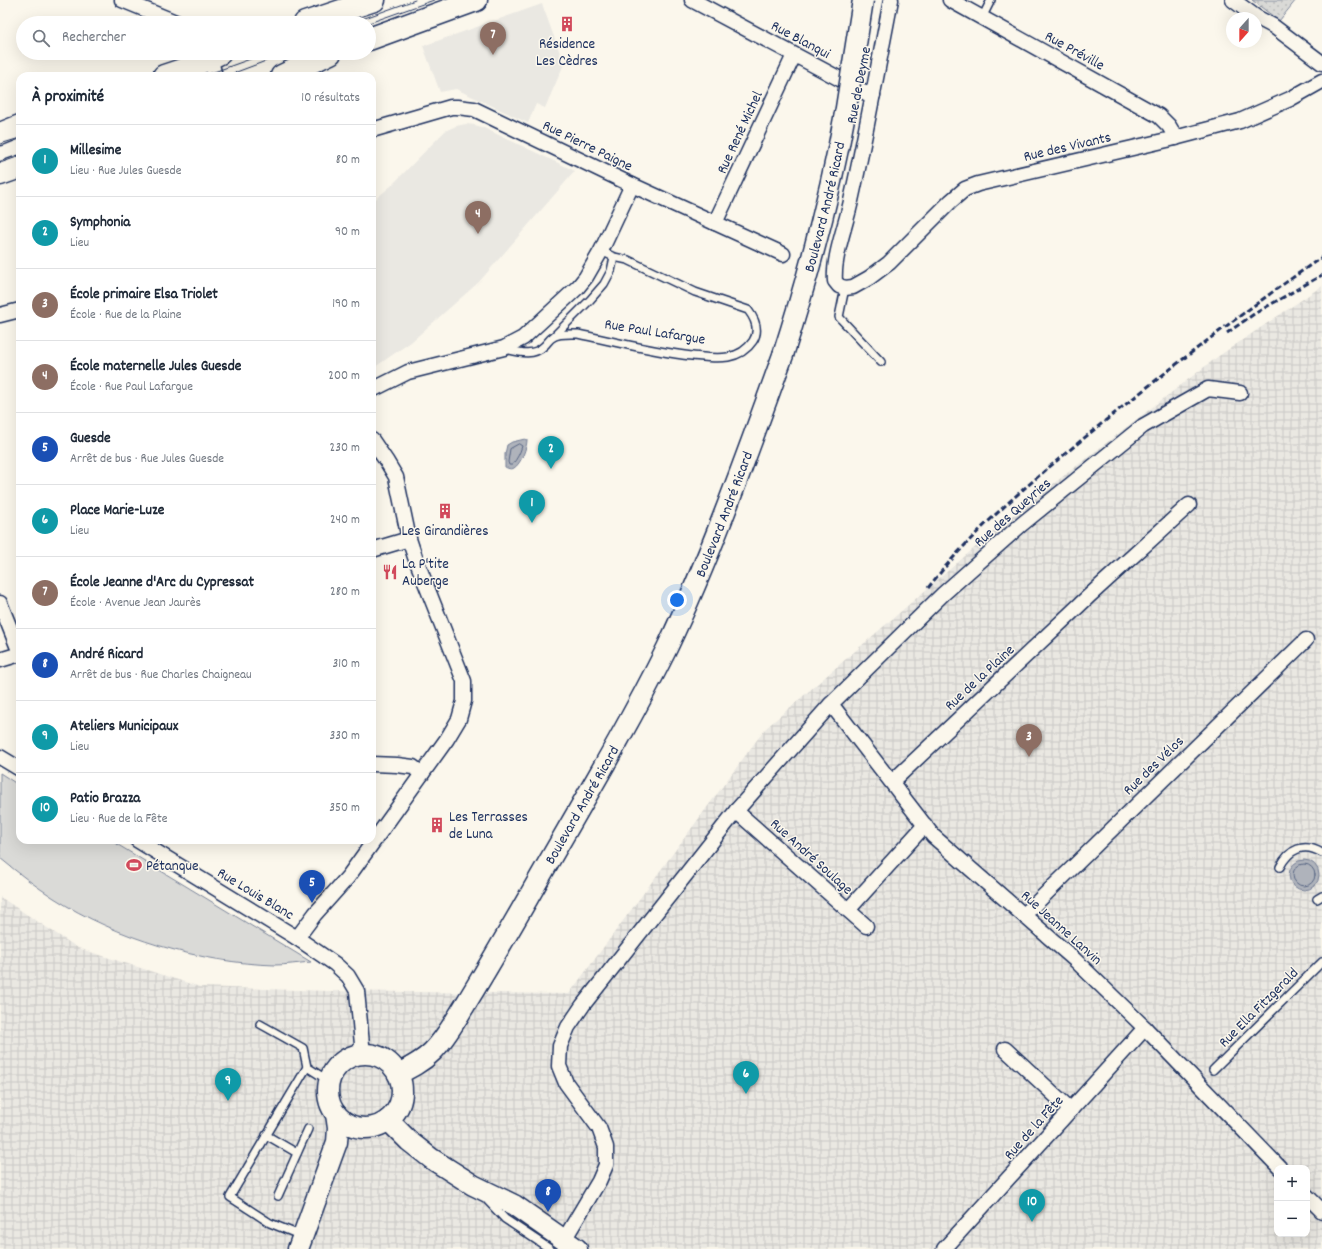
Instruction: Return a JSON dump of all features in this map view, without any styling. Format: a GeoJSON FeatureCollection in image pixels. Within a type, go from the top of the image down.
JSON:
{"type":"FeatureCollection","features":[{"type":"Feature","properties":{"kind":"main road"},"geometry":{"type":"LineString","coordinates":[[326,16],[374,0]]}},
{"type":"Feature","properties":{"kind":"main road"},"geometry":{"type":"LineString","coordinates":[[376,36],[476,0]]}},
{"type":"Feature","properties":{"kind":"main road","name":"Boulevard André Ricard"},"geometry":{"type":"LineString","coordinates":[[398,1074],[431,1054],[440,1044],[498,951],[620,737],[666,648],[697,580],[732,496],[783,355],[800,300],[829,190],[846,109],[863,0]]}},
{"type":"Feature","properties":{"kind":"main road"},"geometry":{"type":"LineString","coordinates":[[176,72],[214,60]]}},
{"type":"Feature","properties":{"kind":"main road"},"geometry":{"type":"LineString","coordinates":[[296,68],[314,60]]}},
{"type":"Feature","properties":{"kind":"main road"},"geometry":{"type":"LineString","coordinates":[[0,134],[16,128]]}},
{"type":"Feature","properties":{"kind":"main road"},"geometry":{"type":"LineString","coordinates":[[0,174],[16,168]]}},
{"type":"Feature","properties":{"kind":"main road"},"geometry":{"type":"LineString","coordinates":[[363,1055],[374,1056],[392,1066],[398,1074],[402,1086],[401,1099],[397,1110],[388,1120],[374,1127],[358,1128],[349,1125],[336,1114],[330,1104],[328,1092],[329,1081],[334,1071],[342,1062],[352,1057],[363,1055]]}},
{"type":"Feature","properties":{"kind":"main road"},"geometry":{"type":"LineString","coordinates":[[304,1245],[337,1142],[338,1128],[336,1114]]}},
{"type":"Feature","properties":{"kind":"main road"},"geometry":{"type":"LineString","coordinates":[[388,1120],[419,1149],[473,1185],[508,1214],[567,1245]]}},
{"type":"Feature","properties":{"kind":"main road"},"geometry":{"type":"LineString","coordinates":[[304,1245],[326,1205],[344,1158],[354,1140],[366,1128]]}},
{"type":"Feature","properties":{"kind":"street"},"geometry":{"type":"LineString","coordinates":[[122,0],[161,16]]}},
{"type":"Feature","properties":{"kind":"street","name":"Rue Blanqui"},"geometry":{"type":"LineString","coordinates":[[692,0],[868,94],[873,95]]}},
{"type":"Feature","properties":{"kind":"street","name":"Rue de Deyme"},"geometry":{"type":"LineString","coordinates":[[845,288],[839,286],[835,281],[834,273],[850,206],[891,0]]}},
{"type":"Feature","properties":{"kind":"street","name":"Rue Préville"},"geometry":{"type":"LineString","coordinates":[[950,0],[1159,116],[1169,126],[1176,138]]}},
{"type":"Feature","properties":{"kind":"street"},"geometry":{"type":"LineString","coordinates":[[1233,0],[1256,17],[1273,26],[1322,63]]}},
{"type":"Feature","properties":{"kind":"street","name":"Rue René Michel"},"geometry":{"type":"LineString","coordinates":[[715,223],[794,55]]}},
{"type":"Feature","properties":{"kind":"street","name":"Rue des Vivants"},"geometry":{"type":"LineString","coordinates":[[845,288],[853,287],[869,278],[889,263],[951,200],[965,189],[978,184],[1176,138],[1240,121],[1290,99],[1322,81]]}},
{"type":"Feature","properties":{"kind":"street","name":"Rue Pierre Paigne"},"geometry":{"type":"LineString","coordinates":[[376,129],[451,108],[457,107],[474,109],[632,185],[783,254]]}},
{"type":"Feature","properties":{"kind":"street"},"geometry":{"type":"LineString","coordinates":[[376,388],[408,372],[504,348],[523,338],[578,287],[608,254],[632,185]]}},
{"type":"Feature","properties":{"kind":"street"},"geometry":{"type":"LineString","coordinates":[[0,315],[16,313]]}},
{"type":"Feature","properties":{"kind":"street","name":"Rue des Queyries"},"geometry":{"type":"LineString","coordinates":[[567,1245],[606,1165],[606,1147],[599,1128],[566,1083],[559,1066],[560,1046],[568,1027],[583,1005],[736,811],[831,704],[943,594],[1022,524],[1143,426],[1208,389],[1240,393]]}},
{"type":"Feature","properties":{"kind":"street"},"geometry":{"type":"LineString","coordinates":[[376,446],[396,477],[409,539],[420,572],[464,681],[464,701],[459,720],[376,838]]}},
{"type":"Feature","properties":{"kind":"street","name":"Rue de la Plaine"},"geometry":{"type":"LineString","coordinates":[[892,782],[1089,596],[1189,505]]}},
{"type":"Feature","properties":{"kind":"street"},"geometry":{"type":"LineString","coordinates":[[376,549],[409,539]]}},
{"type":"Feature","properties":{"kind":"street"},"geometry":{"type":"LineString","coordinates":[[0,603],[16,644]]}},
{"type":"Feature","properties":{"kind":"street","name":"Rue des Vélos"},"geometry":{"type":"LineString","coordinates":[[1024,915],[1306,640]]}},
{"type":"Feature","properties":{"kind":"street"},"geometry":{"type":"LineString","coordinates":[[0,660],[16,655]]}},
{"type":"Feature","properties":{"kind":"street","name":"Rue Jeanne Lanvin"},"geometry":{"type":"LineString","coordinates":[[831,704],[933,836],[1075,960],[1145,1028],[1277,1165]]}},
{"type":"Feature","properties":{"kind":"street"},"geometry":{"type":"LineString","coordinates":[[0,757],[16,767]]}},
{"type":"Feature","properties":{"kind":"street"},"geometry":{"type":"LineString","coordinates":[[376,764],[397,765],[413,768],[422,774]]}},
{"type":"Feature","properties":{"kind":"street","name":"Rue André Soulage"},"geometry":{"type":"LineString","coordinates":[[736,811],[866,926]]}},
{"type":"Feature","properties":{"kind":"street"},"geometry":{"type":"LineString","coordinates":[[848,910],[925,825]]}},
{"type":"Feature","properties":{"kind":"street","name":"Rue Louis Blanc"},"geometry":{"type":"LineString","coordinates":[[144,844],[297,938],[335,964],[348,976],[357,991],[363,1055]]}},
{"type":"Feature","properties":{"kind":"street"},"geometry":{"type":"LineString","coordinates":[[297,938],[315,914],[348,877],[372,844]]}},
{"type":"Feature","properties":{"kind":"street","name":"Rue de la Fête"},"geometry":{"type":"LineString","coordinates":[[944,1249],[1145,1028]]}},
{"type":"Feature","properties":{"kind":"street"},"geometry":{"type":"LineString","coordinates":[[1005,1049],[1071,1110]]}},
{"type":"Feature","properties":{"kind":"street"},"geometry":{"type":"LineString","coordinates":[[1310,1199],[1322,1211]]}},
{"type":"Feature","properties":{"kind":"lane"},"geometry":{"type":"LineString","coordinates":[[982,18],[991,0]]}},
{"type":"Feature","properties":{"kind":"lane"},"geometry":{"type":"LineString","coordinates":[[504,348],[524,353],[535,352],[543,348],[604,284],[611,272],[608,254]]}},
{"type":"Feature","properties":{"kind":"lane","name":"Rue Paul Lafargue"},"geometry":{"type":"LineString","coordinates":[[553,337],[564,334],[578,334],[674,354],[703,357],[728,357],[740,353],[748,348],[755,337],[757,326],[748,310],[695,292],[628,260],[608,254]]}},
{"type":"Feature","properties":{"kind":"lane"},"geometry":{"type":"LineString","coordinates":[[845,288],[839,317],[881,362]]}},
{"type":"Feature","properties":{"kind":"lane"},"geometry":{"type":"LineString","coordinates":[[1280,867],[1284,858],[1290,852],[1298,848],[1308,848],[1322,853]]}},
{"type":"Feature","properties":{"kind":"lane","name":"Rue Ella Fitzgerald"},"geometry":{"type":"LineString","coordinates":[[1212,1070],[1322,962]]}},
{"type":"Feature","properties":{"kind":"lane"},"geometry":{"type":"LineString","coordinates":[[260,1024],[303,1048],[307,1066],[329,1081]]}},
{"type":"Feature","properties":{"kind":"lane"},"geometry":{"type":"LineString","coordinates":[[304,1245],[230,1197],[307,1066]]}},
{"type":"Feature","properties":{"kind":"lane"},"geometry":{"type":"LineString","coordinates":[[278,1196],[308,1129]]}},
{"type":"Feature","properties":{"kind":"lane"},"geometry":{"type":"LineString","coordinates":[[266,1135],[297,1153]]}},
{"type":"Feature","properties":{"kind":"shaded area"},"geometry":{"type":"Polygon","coordinates":[[[1252,0],[1296,0],[1279,21],[1252,0]]]}},
{"type":"Feature","properties":{"kind":"shaded area"},"geometry":{"type":"Polygon","coordinates":[[[542,4],[564,64],[545,108],[536,104],[528,123],[456,89],[440,92],[423,46],[542,4]]]}},
{"type":"Feature","properties":{"kind":"shaded area"},"geometry":{"type":"Polygon","coordinates":[[[466,124],[484,128],[575,171],[479,282],[411,342],[376,366],[376,199],[391,186],[445,131],[456,126],[466,124]]]}},
{"type":"Feature","properties":{"kind":"shaded area"},"geometry":{"type":"Polygon","coordinates":[[[1322,286],[1322,1249],[0,1249],[0,897],[78,948],[200,987],[328,991],[569,994],[765,729],[1008,519],[1216,358],[1322,286]]]}},
{"type":"Feature","properties":{"kind":"shaded area"},"geometry":{"type":"Polygon","coordinates":[[[0,773],[16,783],[16,844],[117,844],[311,962],[275,965],[247,963],[218,959],[160,946],[104,925],[78,912],[40,889],[0,858],[0,773]]]}},
{"type":"Feature","properties":{"kind":"water"},"geometry":{"type":"Polygon","coordinates":[[[525,439],[527,440],[526,447],[517,466],[513,469],[505,467],[507,445],[512,442],[525,439]]]}},
{"type":"Feature","properties":{"kind":"water"},"geometry":{"type":"Polygon","coordinates":[[[1304,860],[1310,861],[1318,869],[1318,881],[1310,889],[1304,890],[1298,889],[1290,881],[1289,875],[1290,869],[1298,861],[1304,860]]]}},
{"type":"Feature","properties":{"kind":"tram line"},"geometry":{"type":"LineString","coordinates":[[370,16],[415,0]]}},
{"type":"Feature","properties":{"kind":"tram line"},"geometry":{"type":"LineString","coordinates":[[376,21],[434,0]]}},
{"type":"Feature","properties":{"kind":"tram line"},"geometry":{"type":"LineString","coordinates":[[214,72],[248,60]]}},
{"type":"Feature","properties":{"kind":"tram line"},"geometry":{"type":"LineString","coordinates":[[237,72],[268,60]]}},
{"type":"Feature","properties":{"kind":"tram line"},"geometry":{"type":"LineString","coordinates":[[0,144],[16,139]]}},
{"type":"Feature","properties":{"kind":"tram line"},"geometry":{"type":"LineString","coordinates":[[0,163],[16,157]]}},
{"type":"Feature","properties":{"kind":"railway"},"geometry":{"type":"LineString","coordinates":[[928,588],[966,544],[1007,504],[1095,429],[1235,319],[1322,257]]}},
{"type":"Feature","properties":{"kind":"railway"},"geometry":{"type":"LineString","coordinates":[[1227,333],[1254,314],[1322,275]]}},
{"type":"Feature","properties":{"kind":"place","name":"Résidence Les Cèdres"},"geometry":{"type":"Point","coordinates":[567,24]}},
{"type":"Feature","properties":{"kind":"place","name":"École Jeanne d'Arc du Cypressat"},"geometry":{"type":"Point","coordinates":[493,55]}},
{"type":"Feature","properties":{"kind":"place","name":"École maternelle Jules Guesde"},"geometry":{"type":"Point","coordinates":[478,234]}},
{"type":"Feature","properties":{"kind":"place","name":"Symphonia"},"geometry":{"type":"Point","coordinates":[551,469]}},
{"type":"Feature","properties":{"kind":"place","name":"Les Girandières"},"geometry":{"type":"Point","coordinates":[445,511]}},
{"type":"Feature","properties":{"kind":"place","name":"Millesime"},"geometry":{"type":"Point","coordinates":[532,523]}},
{"type":"Feature","properties":{"kind":"place","name":"La P'tite Auberge"},"geometry":{"type":"Point","coordinates":[390,572]}},
{"type":"Feature","properties":{"kind":"place","name":"École primaire Elsa Triolet"},"geometry":{"type":"Point","coordinates":[1029,757]}},
{"type":"Feature","properties":{"kind":"place","name":"Les Terrasses de Luna"},"geometry":{"type":"Point","coordinates":[437,825]}},
{"type":"Feature","properties":{"kind":"place","name":"Pétanque"},"geometry":{"type":"Point","coordinates":[134,865]}},
{"type":"Feature","properties":{"kind":"place","name":"Guesde"},"geometry":{"type":"Point","coordinates":[312,903]}},
{"type":"Feature","properties":{"kind":"place","name":"Place Marie-Luze"},"geometry":{"type":"Point","coordinates":[746,1094]}},
{"type":"Feature","properties":{"kind":"place","name":"Ateliers Municipaux"},"geometry":{"type":"Point","coordinates":[228,1101]}},
{"type":"Feature","properties":{"kind":"place","name":"André Ricard"},"geometry":{"type":"Point","coordinates":[548,1212]}},
{"type":"Feature","properties":{"kind":"place","name":"Patio Brazza"},"geometry":{"type":"Point","coordinates":[1032,1222]}}]}
